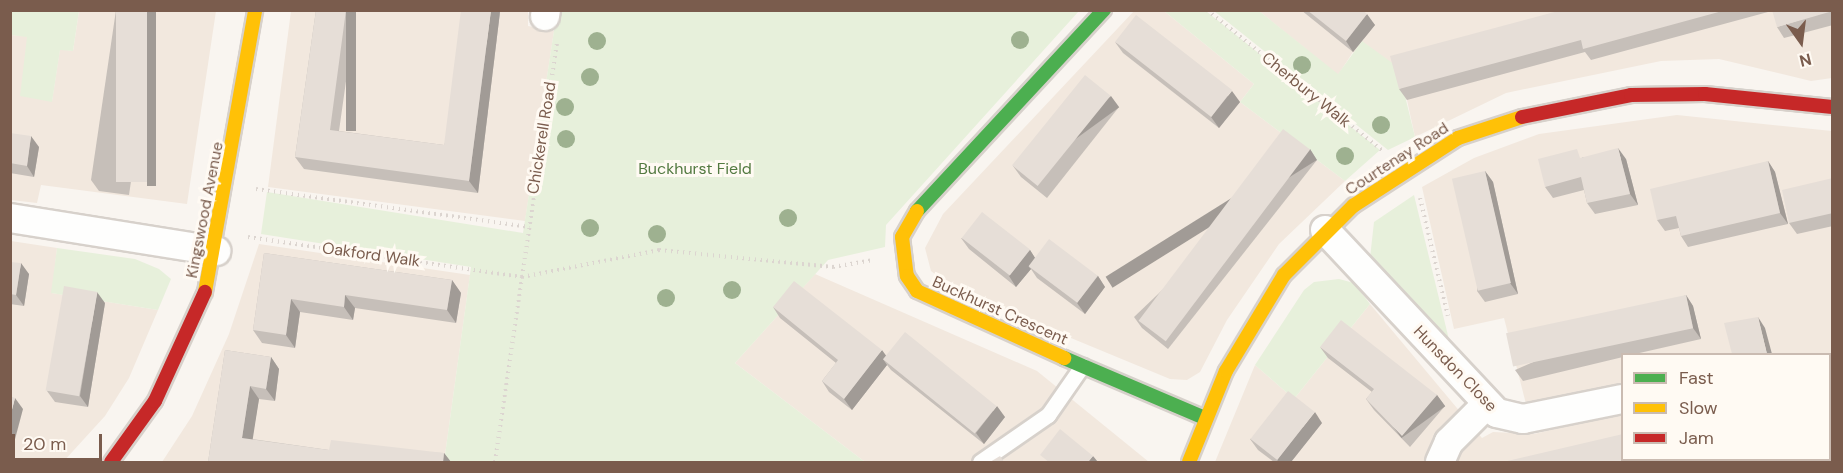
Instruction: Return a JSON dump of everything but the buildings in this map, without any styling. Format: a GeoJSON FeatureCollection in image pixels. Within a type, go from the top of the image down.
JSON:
{"type":"FeatureCollection","features":[{"type":"Feature","properties":{"kind":"street","name":"Kingswood Avenue"},"geometry":{"type":"LineString","coordinates":[[112,462],[155,401],[184,344],[218,242],[255,10]]}},
{"type":"Feature","properties":{"kind":"street","name":"Buckhurst Crescent"},"geometry":{"type":"LineString","coordinates":[[1104,10],[911,217],[903,250],[910,283],[932,302],[1205,418]]}},
{"type":"Feature","properties":{"kind":"street","name":"Courtenay Road"},"geometry":{"type":"LineString","coordinates":[[1189,462],[1205,418],[1270,294],[1325,230],[1409,167],[1485,126],[1592,99],[1666,92],[1833,107]]}},
{"type":"Feature","properties":{"kind":"street"},"geometry":{"type":"LineString","coordinates":[[10,218],[218,242]]}},
{"type":"Feature","properties":{"kind":"street","name":"Hunsdon Close"},"geometry":{"type":"LineString","coordinates":[[1325,230],[1486,405],[1523,419],[1621,399]]}},
{"type":"Feature","properties":{"kind":"street"},"geometry":{"type":"LineString","coordinates":[[1440,462],[1449,442],[1486,405]]}},
{"type":"Feature","properties":{"kind":"lane"},"geometry":{"type":"LineString","coordinates":[[980,462],[1048,415],[1082,366]]}},
{"type":"Feature","properties":{"kind":"path","name":"Cherbury Walk"},"geometry":{"type":"LineString","coordinates":[[1207,10],[1409,167]]}},
{"type":"Feature","properties":{"kind":"path","name":"Chickerell Road"},"geometry":{"type":"LineString","coordinates":[[495,462],[560,20],[546,13]]}},
{"type":"Feature","properties":{"kind":"path"},"geometry":{"type":"LineString","coordinates":[[1409,167],[1450,327]]}},
{"type":"Feature","properties":{"kind":"path"},"geometry":{"type":"LineString","coordinates":[[228,185],[529,227]]}},
{"type":"Feature","properties":{"kind":"path","name":"Oakford Walk"},"geometry":{"type":"LineString","coordinates":[[218,242],[522,277],[659,250],[833,267],[903,250]]}},
{"type":"Feature","properties":{"kind":"shaded area"},"geometry":{"type":"Polygon","coordinates":[[[79,11],[216,11],[187,204],[41,185],[37,203],[11,200],[11,35],[27,36],[52,101],[60,49],[73,51],[79,11]]]}},
{"type":"Feature","properties":{"kind":"shaded area"},"geometry":{"type":"Polygon","coordinates":[[[291,11],[528,11],[528,26],[554,31],[525,221],[268,187],[291,11]]]}},
{"type":"Feature","properties":{"kind":"shaded area"},"geometry":{"type":"Polygon","coordinates":[[[1134,11],[1164,11],[1254,84],[1240,102],[1345,181],[1279,244],[1227,320],[1200,372],[1187,380],[1170,379],[953,289],[931,271],[925,248],[943,214],[1134,11]]]}},
{"type":"Feature","properties":{"kind":"shaded area"},"geometry":{"type":"Polygon","coordinates":[[[1259,11],[1832,11],[1832,78],[1811,81],[1719,59],[1661,61],[1506,93],[1415,137],[1407,100],[1353,52],[1338,75],[1259,11]]]}},
{"type":"Feature","properties":{"kind":"shaded area"},"geometry":{"type":"Polygon","coordinates":[[[1677,115],[1832,131],[1832,462],[1796,461],[1831,461],[1831,353],[1621,353],[1621,383],[1526,404],[1504,318],[1454,329],[1422,187],[1474,158],[1539,134],[1677,115]]]}},
{"type":"Feature","properties":{"kind":"shaded area"},"geometry":{"type":"Polygon","coordinates":[[[11,241],[57,248],[52,293],[158,310],[129,378],[105,416],[63,462],[11,462],[11,241]]]}},
{"type":"Feature","properties":{"kind":"shaded area"},"geometry":{"type":"Polygon","coordinates":[[[259,244],[470,275],[444,462],[162,462],[192,416],[229,334],[259,244]]]}},
{"type":"Feature","properties":{"kind":"shaded area"},"geometry":{"type":"Polygon","coordinates":[[[815,274],[1037,371],[1149,462],[865,462],[735,363],[815,274]]]}},
{"type":"Feature","properties":{"kind":"shaded area"},"geometry":{"type":"Polygon","coordinates":[[[1370,304],[1482,438],[1493,432],[1534,434],[1621,413],[1621,461],[1655,462],[1215,462],[1255,365],[1294,399],[1370,304]]]}},
{"type":"Feature","properties":{"kind":"green space"},"geometry":{"type":"Polygon","coordinates":[[[10,11],[79,11],[73,51],[60,50],[52,102],[20,96],[27,37],[11,35],[10,11]]]}},
{"type":"Feature","properties":{"kind":"green space","name":"Buckhurst Field"},"geometry":{"type":"Polygon","coordinates":[[[557,11],[1079,11],[886,225],[885,247],[828,260],[735,363],[865,462],[444,462],[471,267],[261,234],[267,192],[523,233],[557,11]]]}},
{"type":"Feature","properties":{"kind":"green space"},"geometry":{"type":"Polygon","coordinates":[[[1164,11],[1206,11],[1380,150],[1345,181],[1240,102],[1254,84],[1164,11]]]}},
{"type":"Feature","properties":{"kind":"green space"},"geometry":{"type":"Polygon","coordinates":[[[1214,11],[1259,11],[1338,74],[1362,41],[1398,67],[1415,137],[1388,150],[1214,11]]]}},
{"type":"Feature","properties":{"kind":"green space"},"geometry":{"type":"Polygon","coordinates":[[[1414,195],[1451,348],[1370,258],[1374,222],[1414,195]]]}},
{"type":"Feature","properties":{"kind":"green space"},"geometry":{"type":"Polygon","coordinates":[[[57,248],[135,259],[159,269],[171,279],[158,310],[51,293],[57,248]]]}},
{"type":"Feature","properties":{"kind":"green space"},"geometry":{"type":"Polygon","coordinates":[[[1339,279],[1354,283],[1370,304],[1294,399],[1255,365],[1304,290],[1314,282],[1339,279]]]}},
{"type":"Feature","properties":{"kind":"traffic: fast"},"geometry":{"type":"LineString","coordinates":[[917,211],[1104,10]]}},
{"type":"Feature","properties":{"kind":"traffic: fast"},"geometry":{"type":"LineString","coordinates":[[1064,358],[1205,418]]}},
{"type":"Feature","properties":{"kind":"traffic: slow"},"geometry":{"type":"LineString","coordinates":[[205,292],[255,10]]}},
{"type":"Feature","properties":{"kind":"traffic: slow"},"geometry":{"type":"LineString","coordinates":[[1189,462],[1226,371],[1284,275],[1353,206],[1458,138],[1522,117]]}},
{"type":"Feature","properties":{"kind":"traffic: slow"},"geometry":{"type":"LineString","coordinates":[[917,211],[902,237],[907,276],[917,291],[1064,358]]}},
{"type":"Feature","properties":{"kind":"traffic: jam"},"geometry":{"type":"LineString","coordinates":[[1522,117],[1631,95],[1705,94],[1832,107]]}},
{"type":"Feature","properties":{"kind":"traffic: jam"},"geometry":{"type":"LineString","coordinates":[[111,462],[155,401],[205,292]]}}]}
